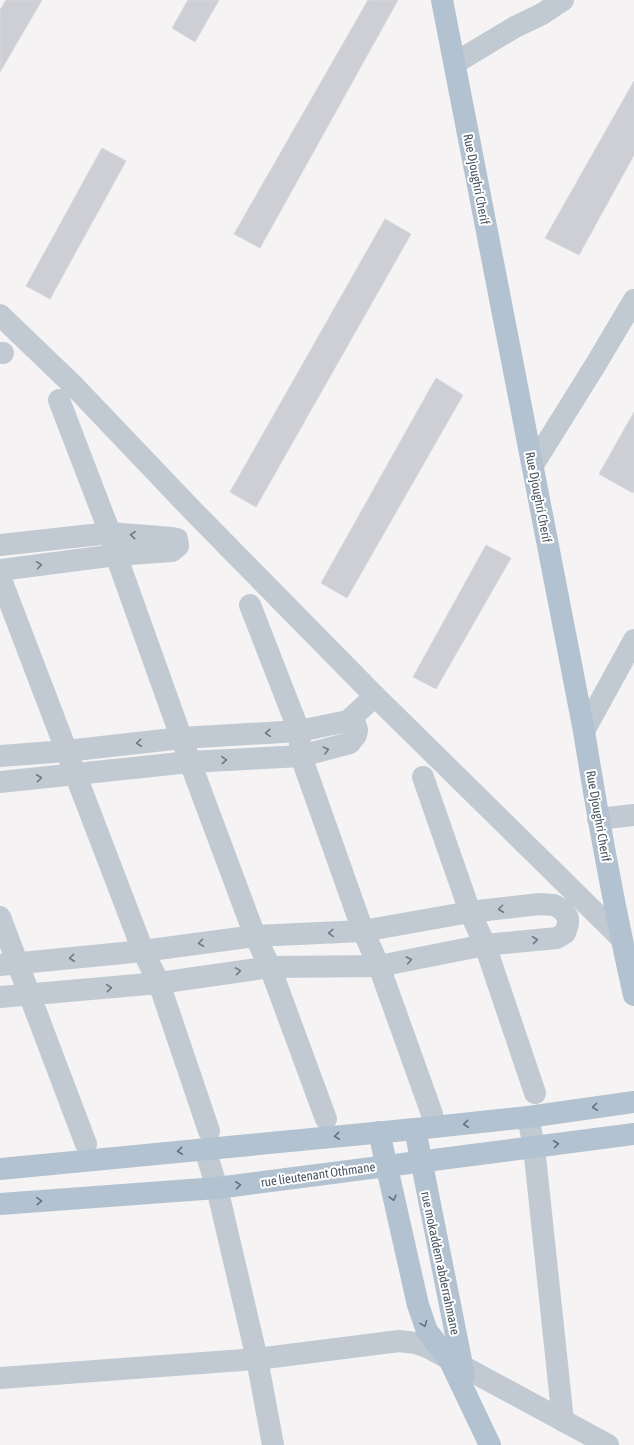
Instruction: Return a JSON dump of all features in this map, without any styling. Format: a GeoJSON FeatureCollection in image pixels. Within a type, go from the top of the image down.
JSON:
{"type":"FeatureCollection","features":[{"type":"Feature","properties":{"kind":"main road","name":"Rue Djoughri Cherif"},"geometry":{"type":"LineString","coordinates":[[442,0],[584,731],[598,819],[621,938],[634,995]]}},
{"type":"Feature","properties":{"kind":"main road"},"geometry":{"type":"LineString","coordinates":[[0,1169],[207,1140],[415,1130],[528,1117],[634,1102]]}},
{"type":"Feature","properties":{"kind":"main road","name":"rue mokaddem abderrahmane"},"geometry":{"type":"LineString","coordinates":[[415,1130],[456,1363],[466,1396],[490,1445]]}},
{"type":"Feature","properties":{"kind":"main road","name":"rue mokaddem abderrahmane"},"geometry":{"type":"LineString","coordinates":[[379,1132],[418,1305],[427,1331],[456,1363]]}},
{"type":"Feature","properties":{"kind":"main road","name":"rue lieutenant Othmane"},"geometry":{"type":"LineString","coordinates":[[0,1204],[217,1188],[634,1134]]}},
{"type":"Feature","properties":{"kind":"street"},"geometry":{"type":"LineString","coordinates":[[455,64],[515,27],[542,14],[563,0]]}},
{"type":"Feature","properties":{"kind":"street"},"geometry":{"type":"LineString","coordinates":[[533,465],[634,300]]}},
{"type":"Feature","properties":{"kind":"street"},"geometry":{"type":"LineString","coordinates":[[0,315],[74,386],[196,514],[375,696],[621,938]]}},
{"type":"Feature","properties":{"kind":"street"},"geometry":{"type":"LineString","coordinates":[[59,400],[110,533],[116,555],[190,762],[255,936],[270,966],[326,1119]]}},
{"type":"Feature","properties":{"kind":"street"},"geometry":{"type":"LineString","coordinates":[[172,538],[196,514]]}},
{"type":"Feature","properties":{"kind":"street"},"geometry":{"type":"LineString","coordinates":[[0,545],[110,533],[172,538],[177,540],[178,543],[178,546],[172,551],[116,555],[0,570]]}},
{"type":"Feature","properties":{"kind":"street"},"geometry":{"type":"LineString","coordinates":[[0,577],[143,950],[160,983],[207,1140],[257,1359],[273,1445]]}},
{"type":"Feature","properties":{"kind":"street"},"geometry":{"type":"LineString","coordinates":[[250,604],[299,731],[301,756],[363,931],[379,966],[432,1114]]}},
{"type":"Feature","properties":{"kind":"street"},"geometry":{"type":"LineString","coordinates":[[584,731],[634,640]]}},
{"type":"Feature","properties":{"kind":"street"},"geometry":{"type":"LineString","coordinates":[[0,756],[66,751],[182,738],[299,731],[348,721],[375,696]]}},
{"type":"Feature","properties":{"kind":"street"},"geometry":{"type":"LineString","coordinates":[[0,782],[190,762],[301,756],[350,743],[356,735],[357,730],[356,726],[348,721]]}},
{"type":"Feature","properties":{"kind":"street"},"geometry":{"type":"LineString","coordinates":[[423,778],[470,912],[485,945],[535,1093]]}},
{"type":"Feature","properties":{"kind":"street"},"geometry":{"type":"LineString","coordinates":[[598,819],[634,815]]}},
{"type":"Feature","properties":{"kind":"street"},"geometry":{"type":"LineString","coordinates":[[0,997],[160,983],[270,966],[379,966],[485,945],[557,938],[565,933],[568,918],[563,910],[554,905],[539,904],[470,912],[363,931],[255,936],[143,950],[9,964]]}},
{"type":"Feature","properties":{"kind":"street"},"geometry":{"type":"LineString","coordinates":[[0,917],[9,964],[30,995],[86,1144]]}},
{"type":"Feature","properties":{"kind":"street"},"geometry":{"type":"LineString","coordinates":[[528,1117],[534,1147],[564,1421]]}},
{"type":"Feature","properties":{"kind":"street"},"geometry":{"type":"LineString","coordinates":[[0,1378],[257,1359],[399,1341],[416,1343],[608,1445]]}},
{"type":"Feature","properties":{"kind":"building"},"geometry":{"type":"Polygon","coordinates":[[[6,0],[42,0],[0,72],[0,10],[6,0]]]}},
{"type":"Feature","properties":{"kind":"building"},"geometry":{"type":"Polygon","coordinates":[[[188,0],[219,0],[195,42],[172,28],[188,0]]]}},
{"type":"Feature","properties":{"kind":"building"},"geometry":{"type":"Polygon","coordinates":[[[368,0],[398,0],[260,248],[234,234],[368,0]]]}},
{"type":"Feature","properties":{"kind":"building"},"geometry":{"type":"Polygon","coordinates":[[[634,81],[634,155],[579,255],[545,238],[634,81]]]}},
{"type":"Feature","properties":{"kind":"building"},"geometry":{"type":"Polygon","coordinates":[[[102,148],[126,161],[50,299],[26,286],[102,148]]]}},
{"type":"Feature","properties":{"kind":"building"},"geometry":{"type":"Polygon","coordinates":[[[385,219],[411,234],[256,507],[230,492],[385,219]]]}},
{"type":"Feature","properties":{"kind":"building"},"geometry":{"type":"Polygon","coordinates":[[[436,378],[463,395],[347,598],[321,583],[436,378]]]}},
{"type":"Feature","properties":{"kind":"building"},"geometry":{"type":"Polygon","coordinates":[[[634,412],[634,491],[633,493],[599,474],[634,412]]]}},
{"type":"Feature","properties":{"kind":"building"},"geometry":{"type":"Polygon","coordinates":[[[486,545],[511,558],[436,689],[413,677],[486,545]]]}}]}
